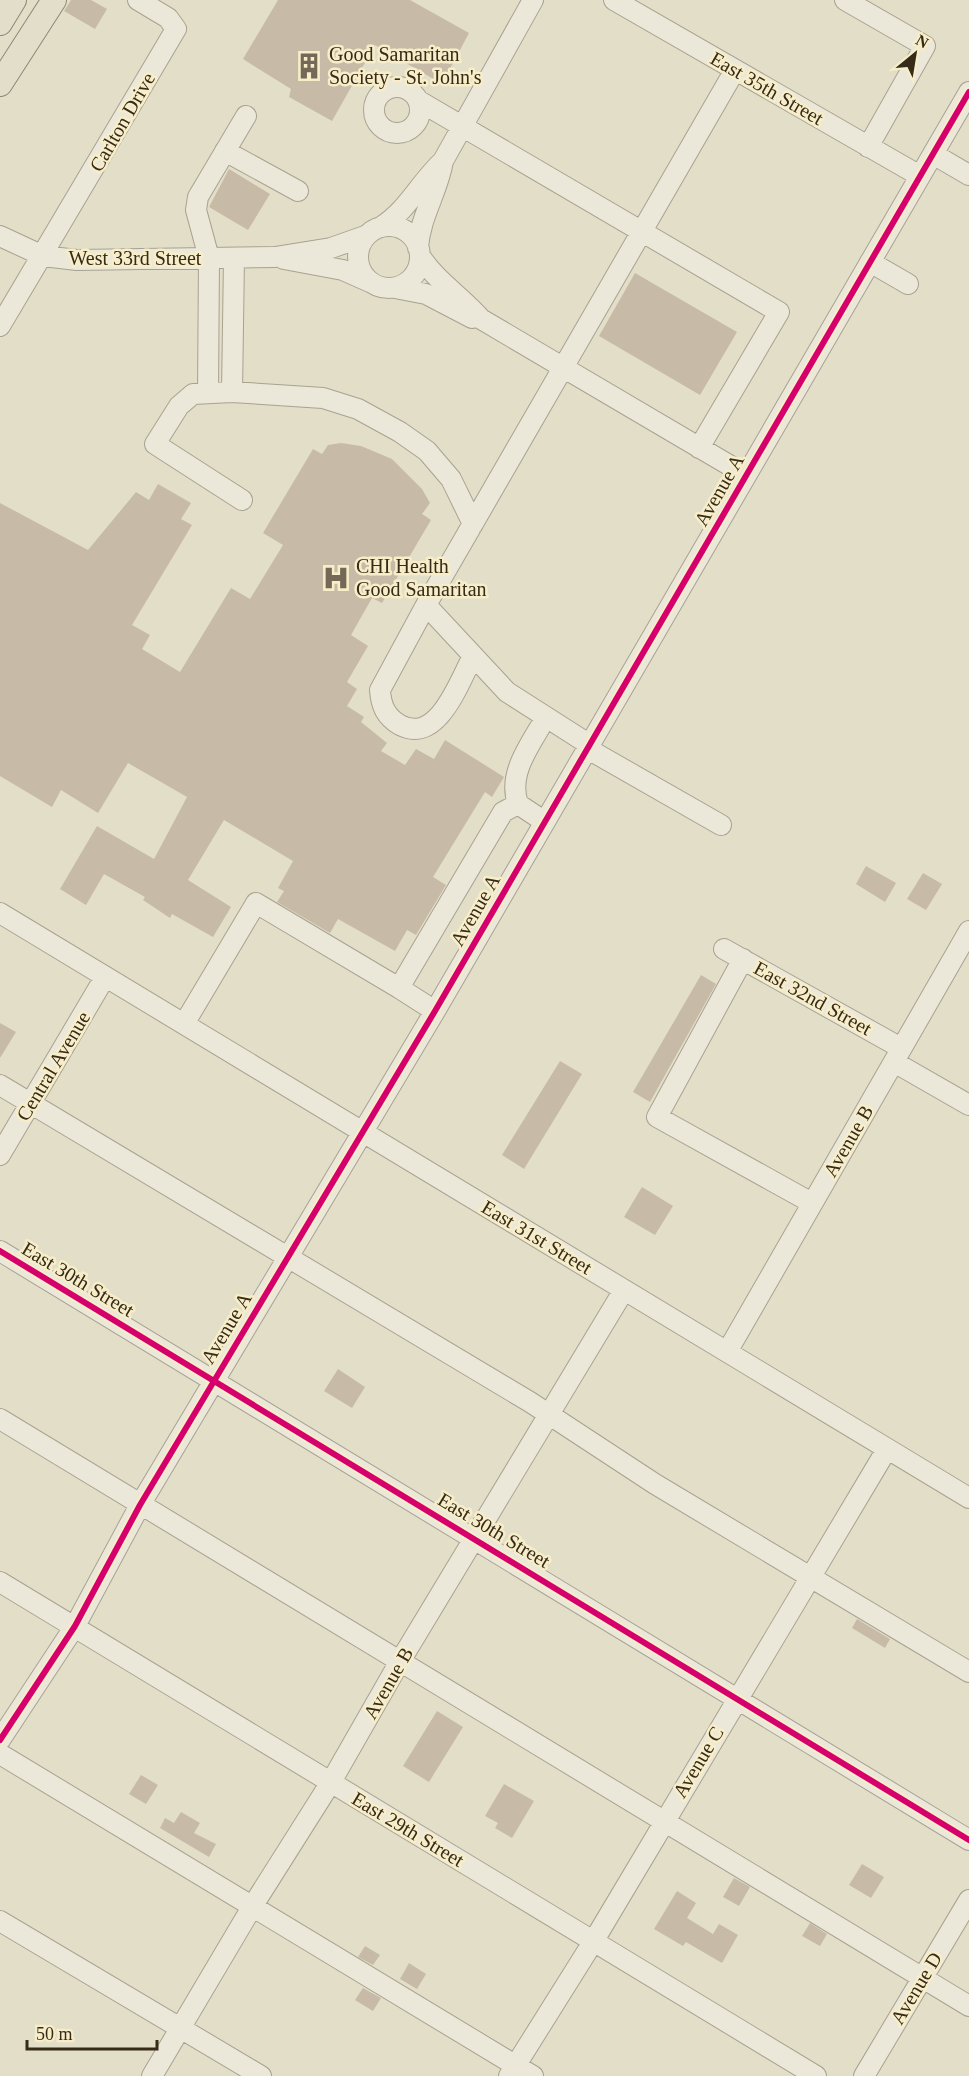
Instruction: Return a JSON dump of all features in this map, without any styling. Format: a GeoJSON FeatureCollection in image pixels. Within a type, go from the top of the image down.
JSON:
{"type":"FeatureCollection","features":[{"type":"Feature","properties":{"kind":"main road"},"geometry":{"type":"LineString","coordinates":[[0,23],[14,0]]}},
{"type":"Feature","properties":{"kind":"main road"},"geometry":{"type":"LineString","coordinates":[[0,84],[54,0]]}},
{"type":"Feature","properties":{"kind":"street","name":"Carlton Drive"},"geometry":{"type":"LineString","coordinates":[[43,256],[176,29],[168,18],[138,0]]}},
{"type":"Feature","properties":{"kind":"street"},"geometry":{"type":"LineString","coordinates":[[481,319],[468,317],[426,294],[382,288],[370,282],[362,273],[358,260],[359,247],[373,232],[402,211],[428,176],[443,161],[534,0]]}},
{"type":"Feature","properties":{"kind":"street","name":"East 35th Street"},"geometry":{"type":"LineString","coordinates":[[614,0],[920,176]]}},
{"type":"Feature","properties":{"kind":"street"},"geometry":{"type":"LineString","coordinates":[[845,0],[925,46],[868,147]]}},
{"type":"Feature","properties":{"kind":"street"},"geometry":{"type":"LineString","coordinates":[[473,656],[443,711],[426,727],[416,731],[393,721],[380,702],[380,690],[426,605],[735,70]]}},
{"type":"Feature","properties":{"kind":"street","name":"Avenue A"},"geometry":{"type":"LineString","coordinates":[[0,1740],[75,1626],[140,1505],[435,1011],[969,92]]}},
{"type":"Feature","properties":{"kind":"street"},"geometry":{"type":"LineString","coordinates":[[419,101],[778,312],[699,448]]}},
{"type":"Feature","properties":{"kind":"street"},"geometry":{"type":"LineString","coordinates":[[208,393],[209,258],[196,210],[198,197],[246,116]]}},
{"type":"Feature","properties":{"kind":"street"},"geometry":{"type":"LineString","coordinates":[[225,151],[298,191]]}},
{"type":"Feature","properties":{"kind":"street"},"geometry":{"type":"LineString","coordinates":[[933,154],[969,175]]}},
{"type":"Feature","properties":{"kind":"street"},"geometry":{"type":"LineString","coordinates":[[395,288],[407,282],[416,273],[422,220],[439,184],[443,161]]}},
{"type":"Feature","properties":{"kind":"street"},"geometry":{"type":"LineString","coordinates":[[373,232],[401,229],[412,236],[419,252],[437,278],[481,319],[562,369],[746,475]]}},
{"type":"Feature","properties":{"kind":"street","name":"West 33rd Street"},"geometry":{"type":"LineString","coordinates":[[0,236],[43,256],[77,260],[275,257],[331,248],[373,232]]}},
{"type":"Feature","properties":{"kind":"street"},"geometry":{"type":"LineString","coordinates":[[0,326],[43,256]]}},
{"type":"Feature","properties":{"kind":"street","name":"West 33rd Street"},"geometry":{"type":"LineString","coordinates":[[275,257],[343,270],[370,282]]}},
{"type":"Feature","properties":{"kind":"street"},"geometry":{"type":"LineString","coordinates":[[232,392],[234,258]]}},
{"type":"Feature","properties":{"kind":"street"},"geometry":{"type":"LineString","coordinates":[[870,262],[908,284]]}},
{"type":"Feature","properties":{"kind":"street"},"geometry":{"type":"LineString","coordinates":[[242,500],[154,444],[178,406],[193,394],[232,392],[323,398],[358,409],[400,432],[428,451],[451,479],[473,524]]}},
{"type":"Feature","properties":{"kind":"street"},"geometry":{"type":"LineString","coordinates":[[426,605],[507,692],[589,747],[721,825]]}},
{"type":"Feature","properties":{"kind":"street"},"geometry":{"type":"LineString","coordinates":[[544,822],[518,804],[513,789],[515,774],[546,717]]}},
{"type":"Feature","properties":{"kind":"street"},"geometry":{"type":"LineString","coordinates":[[399,988],[502,812],[518,804]]}},
{"type":"Feature","properties":{"kind":"street"},"geometry":{"type":"LineString","coordinates":[[184,1024],[256,903],[399,988],[419,1004],[435,1011]]}},
{"type":"Feature","properties":{"kind":"street","name":"East 31st Street"},"geometry":{"type":"LineString","coordinates":[[0,913],[969,1498]]}},
{"type":"Feature","properties":{"kind":"street","name":"Avenue B"},"geometry":{"type":"LineString","coordinates":[[727,1352],[969,931]]}},
{"type":"Feature","properties":{"kind":"street","name":"East 32nd Street"},"geometry":{"type":"LineString","coordinates":[[724,949],[898,1055],[969,1105]]}},
{"type":"Feature","properties":{"kind":"street"},"geometry":{"type":"LineString","coordinates":[[743,959],[657,1118],[812,1203]]}},
{"type":"Feature","properties":{"kind":"street","name":"Central Avenue"},"geometry":{"type":"LineString","coordinates":[[0,1155],[105,977]]}},
{"type":"Feature","properties":{"kind":"street"},"geometry":{"type":"LineString","coordinates":[[0,1085],[549,1415],[655,1484],[969,1672]]}},
{"type":"Feature","properties":{"kind":"street","name":"East 30th Street"},"geometry":{"type":"LineString","coordinates":[[0,1251],[969,1840]]}},
{"type":"Feature","properties":{"kind":"street","name":"Avenue B"},"geometry":{"type":"LineString","coordinates":[[152,2076],[252,1906],[332,1782],[399,1663],[624,1290]]}},
{"type":"Feature","properties":{"kind":"street"},"geometry":{"type":"LineString","coordinates":[[0,1419],[399,1663],[969,2006]]}},
{"type":"Feature","properties":{"kind":"street","name":"Avenue C"},"geometry":{"type":"LineString","coordinates":[[512,2071],[593,1942],[662,1822],[887,1449]]}},
{"type":"Feature","properties":{"kind":"street","name":"East 29th Street"},"geometry":{"type":"LineString","coordinates":[[0,1582],[816,2076]]}},
{"type":"Feature","properties":{"kind":"street"},"geometry":{"type":"LineString","coordinates":[[0,1754],[252,1906],[512,2071],[533,2076]]}},
{"type":"Feature","properties":{"kind":"street","name":"Avenue D"},"geometry":{"type":"LineString","coordinates":[[864,2076],[969,1900]]}},
{"type":"Feature","properties":{"kind":"street"},"geometry":{"type":"LineString","coordinates":[[0,1921],[178,2029],[261,2076]]}},
{"type":"Feature","properties":{"kind":"building"},"geometry":{"type":"Polygon","coordinates":[[[71,0],[91,0],[107,9],[95,29],[64,11],[71,0]]]}},
{"type":"Feature","properties":{"kind":"building","name":"Good Samaritan Society - St. John's"},"geometry":{"type":"Polygon","coordinates":[[[278,0],[410,0],[469,33],[442,84],[375,45],[332,121],[289,97],[291,89],[243,59],[278,0]]]}},
{"type":"Feature","properties":{"kind":"building"},"geometry":{"type":"Polygon","coordinates":[[[229,169],[270,194],[248,230],[209,207],[229,169]]]}},
{"type":"Feature","properties":{"kind":"building"},"geometry":{"type":"Polygon","coordinates":[[[635,273],[737,332],[700,395],[599,336],[635,273]]]}},
{"type":"Feature","properties":{"kind":"building"},"geometry":{"type":"Polygon","coordinates":[[[341,443],[361,446],[392,459],[422,489],[430,503],[422,514],[431,520],[382,603],[372,598],[351,635],[368,646],[347,682],[357,689],[347,706],[364,717],[361,722],[387,743],[381,751],[405,765],[416,749],[434,759],[445,740],[504,777],[492,797],[485,792],[433,877],[446,885],[416,935],[407,930],[395,951],[338,919],[330,933],[277,902],[284,891],[278,888],[293,861],[224,820],[188,880],[231,907],[213,937],[172,914],[170,918],[143,900],[145,897],[104,874],[86,905],[60,889],[97,826],[154,859],[187,797],[128,763],[98,813],[61,790],[52,807],[0,776],[0,503],[88,550],[136,492],[149,500],[158,484],[191,503],[181,519],[192,525],[132,625],[150,635],[142,649],[180,672],[231,588],[250,599],[283,545],[263,533],[313,449],[322,454],[328,445],[341,443]]]}},
{"type":"Feature","properties":{"kind":"building"},"geometry":{"type":"Polygon","coordinates":[[[866,866],[896,883],[885,902],[856,884],[866,866]]]}},
{"type":"Feature","properties":{"kind":"building"},"geometry":{"type":"Polygon","coordinates":[[[923,873],[942,884],[926,910],[907,899],[923,873]]]}},
{"type":"Feature","properties":{"kind":"building"},"geometry":{"type":"Polygon","coordinates":[[[701,975],[716,984],[650,1102],[633,1092],[701,975]]]}},
{"type":"Feature","properties":{"kind":"building"},"geometry":{"type":"Polygon","coordinates":[[[0,1023],[16,1032],[0,1058],[0,1023]]]}},
{"type":"Feature","properties":{"kind":"building"},"geometry":{"type":"Polygon","coordinates":[[[560,1061],[582,1074],[524,1169],[502,1155],[560,1061]]]}},
{"type":"Feature","properties":{"kind":"building"},"geometry":{"type":"Polygon","coordinates":[[[642,1187],[673,1206],[655,1235],[624,1217],[642,1187]]]}},
{"type":"Feature","properties":{"kind":"building"},"geometry":{"type":"Polygon","coordinates":[[[338,1369],[365,1387],[352,1408],[324,1391],[338,1369]]]}},
{"type":"Feature","properties":{"kind":"building"},"geometry":{"type":"Polygon","coordinates":[[[857,1619],[890,1639],[885,1648],[852,1628],[857,1619]]]}},
{"type":"Feature","properties":{"kind":"building"},"geometry":{"type":"Polygon","coordinates":[[[437,1711],[463,1727],[429,1782],[403,1766],[437,1711]]]}},
{"type":"Feature","properties":{"kind":"building"},"geometry":{"type":"Polygon","coordinates":[[[141,1775],[158,1785],[146,1804],[129,1794],[141,1775]]]}},
{"type":"Feature","properties":{"kind":"building"},"geometry":{"type":"Polygon","coordinates":[[[504,1784],[534,1801],[512,1838],[495,1828],[498,1823],[485,1816],[504,1784]]]}},
{"type":"Feature","properties":{"kind":"building"},"geometry":{"type":"Polygon","coordinates":[[[181,1812],[200,1823],[194,1833],[216,1844],[209,1857],[160,1828],[165,1818],[174,1823],[181,1812]]]}},
{"type":"Feature","properties":{"kind":"building"},"geometry":{"type":"Polygon","coordinates":[[[862,1864],[884,1877],[871,1898],[849,1885],[862,1864]]]}},
{"type":"Feature","properties":{"kind":"building"},"geometry":{"type":"Polygon","coordinates":[[[734,1878],[750,1887],[739,1906],[723,1897],[734,1878]]]}},
{"type":"Feature","properties":{"kind":"building"},"geometry":{"type":"Polygon","coordinates":[[[677,1891],[696,1903],[687,1918],[713,1934],[719,1924],[738,1935],[722,1963],[686,1942],[683,1946],[654,1929],[677,1891]]]}},
{"type":"Feature","properties":{"kind":"building"},"geometry":{"type":"Polygon","coordinates":[[[810,1923],[827,1934],[820,1946],[802,1936],[810,1923]]]}},
{"type":"Feature","properties":{"kind":"building"},"geometry":{"type":"Polygon","coordinates":[[[365,1946],[380,1955],[373,1965],[358,1957],[365,1946]]]}},
{"type":"Feature","properties":{"kind":"building"},"geometry":{"type":"Polygon","coordinates":[[[409,1963],[426,1974],[417,1989],[400,1979],[409,1963]]]}},
{"type":"Feature","properties":{"kind":"building"},"geometry":{"type":"Polygon","coordinates":[[[363,1988],[381,1998],[373,2011],[355,2000],[363,1988]]]}},
{"type":"Feature","properties":{"kind":"cycle path"},"geometry":{"type":"LineString","coordinates":[[0,1740],[75,1626],[140,1505],[435,1011],[969,92]]}},
{"type":"Feature","properties":{"kind":"cycle path"},"geometry":{"type":"LineString","coordinates":[[0,1251],[969,1840]]}},
{"type":"Feature","properties":{"kind":"place","name":"Good Samaritan Society - St. John's"},"geometry":{"type":"Point","coordinates":[309,66]}},
{"type":"Feature","properties":{"kind":"place","name":"CHI Health Good Samaritan"},"geometry":{"type":"Point","coordinates":[336,578]}}]}
